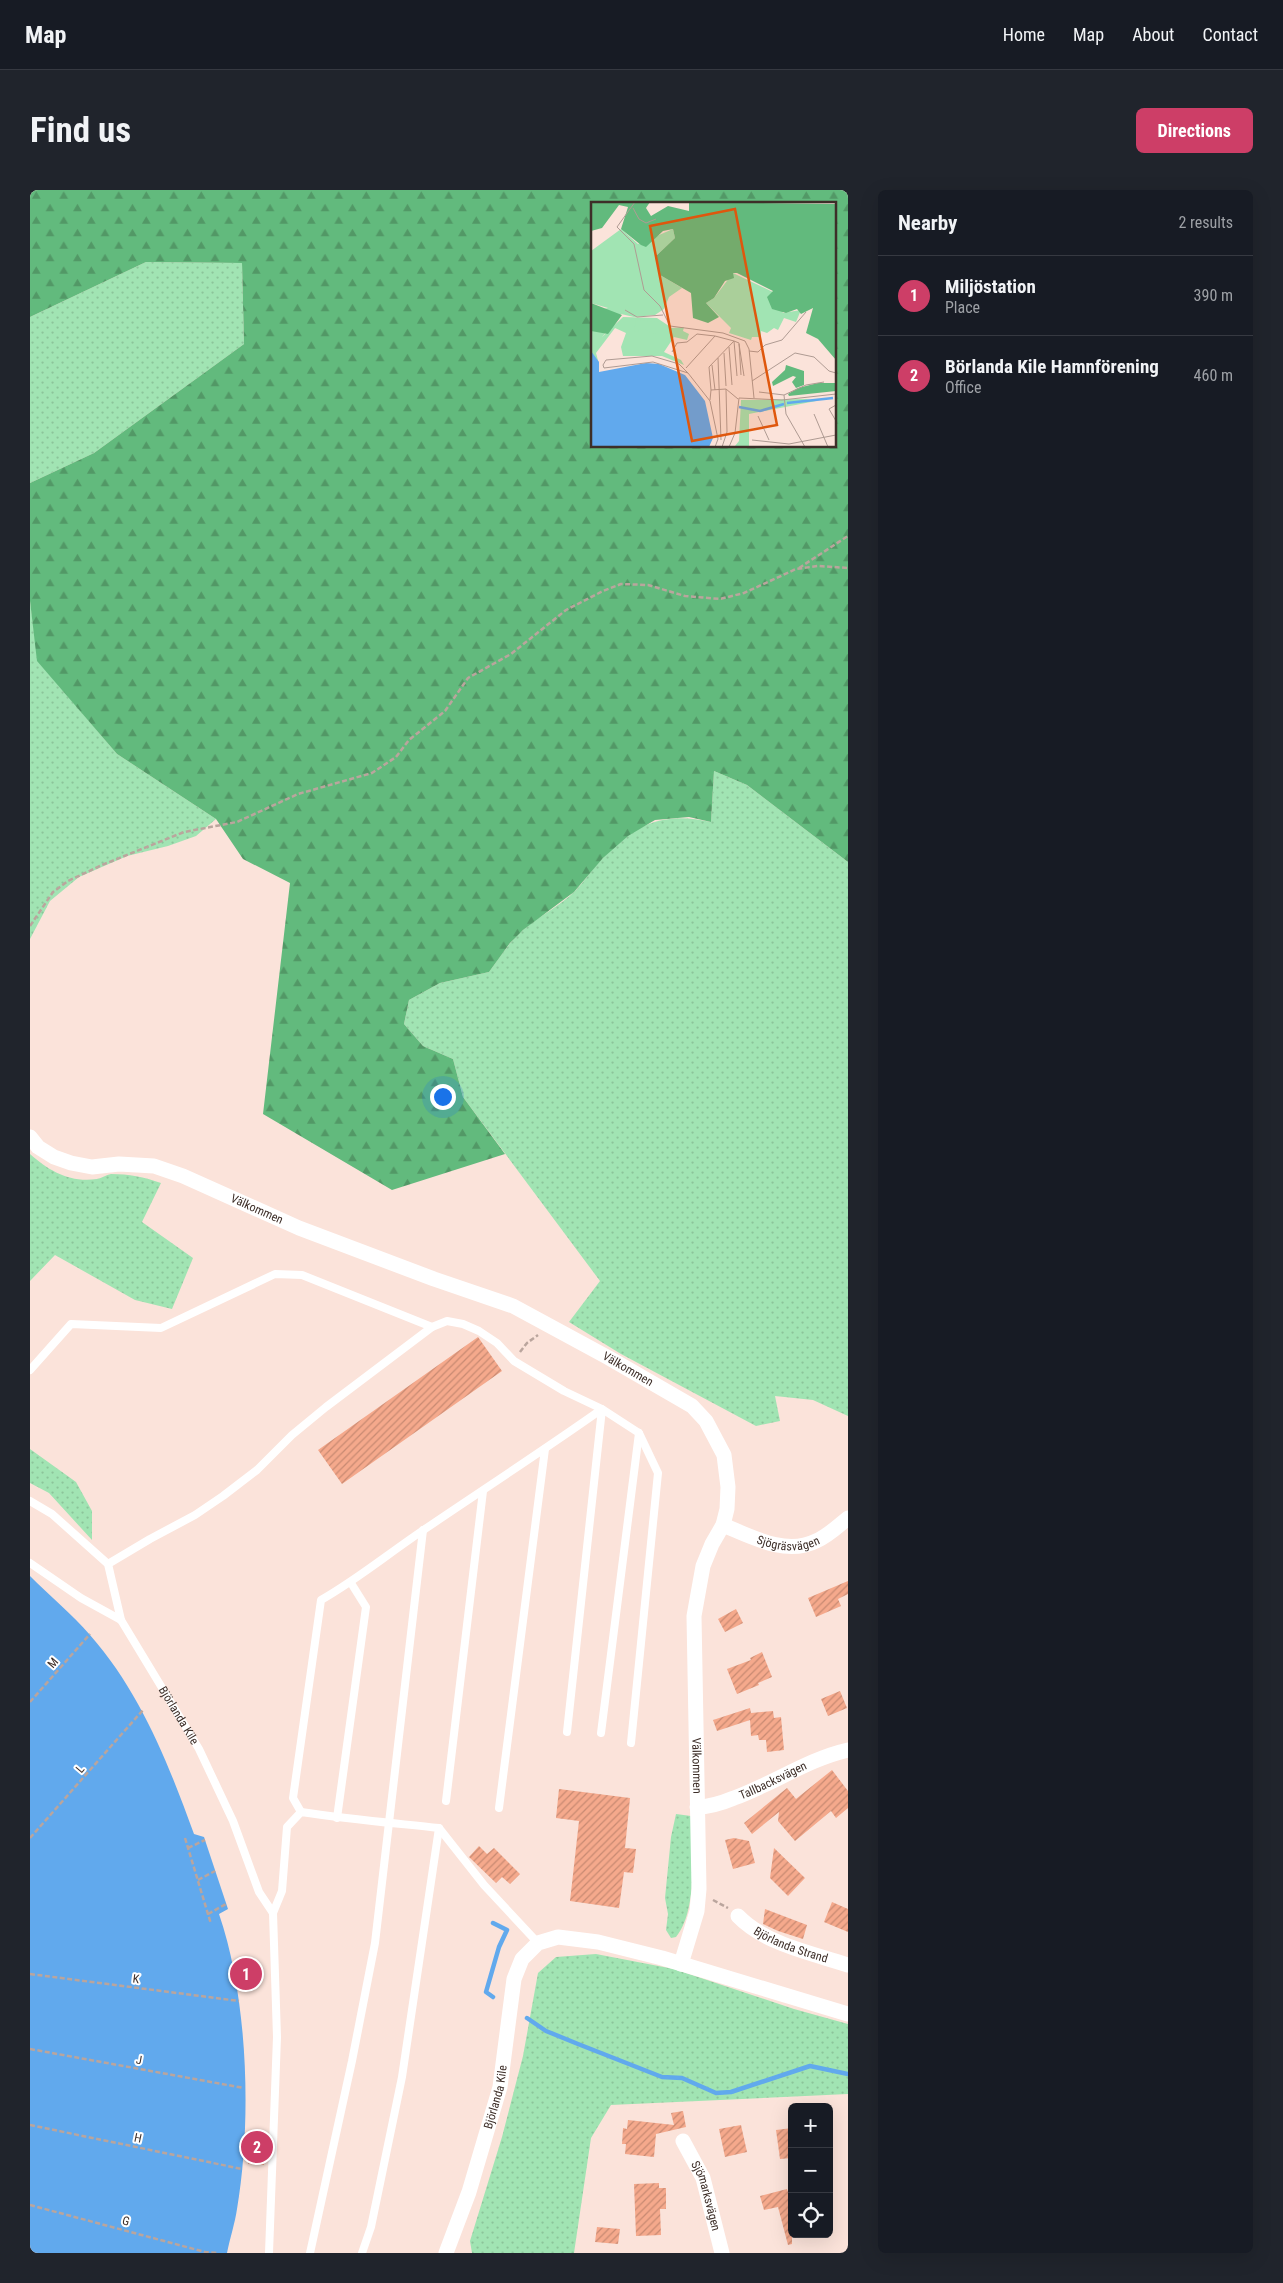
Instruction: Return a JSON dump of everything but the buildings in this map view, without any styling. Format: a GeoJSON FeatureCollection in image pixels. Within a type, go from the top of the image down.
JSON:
{"type":"FeatureCollection","features":[{"type":"Feature","properties":{"kind":"street","name":"Välkommen"},"geometry":{"type":"LineString","coordinates":[[30,1137],[38,1147],[71,1163],[92,1167],[137,1164],[154,1166],[169,1171],[299,1228],[434,1279],[513,1306],[692,1406],[706,1421],[724,1455],[728,1487],[727,1509],[723,1525],[712,1544],[703,1566],[694,1616],[699,1891],[697,1911],[681,1964]]}},
{"type":"Feature","properties":{"kind":"street","name":"Sjögräsvägen"},"geometry":{"type":"LineString","coordinates":[[723,1525],[788,1548],[800,1548],[818,1541],[848,1518]]}},
{"type":"Feature","properties":{"kind":"street","name":"Tallbacksvägen"},"geometry":{"type":"LineString","coordinates":[[697,1807],[709,1807],[753,1792],[833,1754],[848,1750]]}},
{"type":"Feature","properties":{"kind":"street","name":"Björlanda Strand"},"geometry":{"type":"LineString","coordinates":[[738,1916],[746,1924],[766,1936],[848,1965]]}},
{"type":"Feature","properties":{"kind":"street"},"geometry":{"type":"LineString","coordinates":[[538,1943],[558,1937],[605,1944],[681,1964],[848,2014]]}},
{"type":"Feature","properties":{"kind":"street","name":"Björlanda Kile"},"geometry":{"type":"LineString","coordinates":[[446,2253],[472,2183],[500,2087],[514,1979],[522,1959],[538,1943]]}},
{"type":"Feature","properties":{"kind":"street","name":"Sjömarksvägen"},"geometry":{"type":"LineString","coordinates":[[682,2142],[703,2178],[722,2253]]}},
{"type":"Feature","properties":{"kind":"lane"},"geometry":{"type":"LineString","coordinates":[[30,1370],[71,1324],[161,1328],[275,1274],[302,1274],[432,1327]]}},
{"type":"Feature","properties":{"kind":"lane"},"geometry":{"type":"LineString","coordinates":[[108,1564],[195,1515],[223,1496],[257,1470],[292,1435],[326,1407],[432,1327],[447,1321],[463,1324],[497,1343],[514,1361],[564,1391],[602,1409],[639,1433],[658,1473],[631,1743]]}},
{"type":"Feature","properties":{"kind":"lane"},"geometry":{"type":"LineString","coordinates":[[301,1812],[293,1798],[321,1600],[351,1583],[423,1530],[484,1491],[602,1409]]}},
{"type":"Feature","properties":{"kind":"lane"},"geometry":{"type":"LineString","coordinates":[[567,1732],[602,1409]]}},
{"type":"Feature","properties":{"kind":"lane"},"geometry":{"type":"LineString","coordinates":[[602,1733],[639,1433]]}},
{"type":"Feature","properties":{"kind":"lane"},"geometry":{"type":"LineString","coordinates":[[499,1808],[545,1449]]}},
{"type":"Feature","properties":{"kind":"lane"},"geometry":{"type":"LineString","coordinates":[[446,1801],[484,1491]]}},
{"type":"Feature","properties":{"kind":"lane"},"geometry":{"type":"LineString","coordinates":[[30,1501],[52,1514],[108,1564],[121,1620]]}},
{"type":"Feature","properties":{"kind":"lane"},"geometry":{"type":"LineString","coordinates":[[310,2253],[352,2061],[371,1963],[390,1822],[423,1530]]}},
{"type":"Feature","properties":{"kind":"lane","name":"Björlanda Kile"},"geometry":{"type":"LineString","coordinates":[[30,1562],[81,1598],[121,1620],[200,1749],[233,1821],[259,1892],[273,1914]]}},
{"type":"Feature","properties":{"kind":"lane"},"geometry":{"type":"LineString","coordinates":[[337,1818],[366,1607],[351,1583]]}},
{"type":"Feature","properties":{"kind":"lane"},"geometry":{"type":"LineString","coordinates":[[301,1812],[337,1818],[439,1828],[484,1885],[538,1943]]}},
{"type":"Feature","properties":{"kind":"lane"},"geometry":{"type":"LineString","coordinates":[[269,2253],[276,2037],[273,1914],[282,1891],[287,1827],[301,1812]]}},
{"type":"Feature","properties":{"kind":"lane"},"geometry":{"type":"LineString","coordinates":[[362,2253],[371,2227],[402,2077],[439,1828]]}},
{"type":"Feature","properties":{"kind":"path"},"geometry":{"type":"LineString","coordinates":[[30,926],[53,892],[68,881],[102,865],[184,832],[237,822],[298,794],[372,773],[396,757],[409,740],[445,711],[468,678],[511,654],[566,610],[603,591],[621,584],[648,585],[685,596],[720,599],[744,593],[796,569],[848,536]]}},
{"type":"Feature","properties":{"kind":"path"},"geometry":{"type":"LineString","coordinates":[[796,569],[818,566],[848,568]]}},
{"type":"Feature","properties":{"kind":"path"},"geometry":{"type":"LineString","coordinates":[[514,1361],[527,1343],[541,1334],[542,1321]]}},
{"type":"Feature","properties":{"kind":"path","name":"M"},"geometry":{"type":"LineString","coordinates":[[30,1702],[90,1634]]}},
{"type":"Feature","properties":{"kind":"path","name":"L"},"geometry":{"type":"LineString","coordinates":[[30,1838],[143,1710]]}},
{"type":"Feature","properties":{"kind":"path"},"geometry":{"type":"LineString","coordinates":[[185,1838],[211,1924]]}},
{"type":"Feature","properties":{"kind":"path"},"geometry":{"type":"LineString","coordinates":[[188,1848],[205,1840]]}},
{"type":"Feature","properties":{"kind":"path"},"geometry":{"type":"LineString","coordinates":[[198,1880],[215,1872]]}},
{"type":"Feature","properties":{"kind":"path"},"geometry":{"type":"LineString","coordinates":[[699,1891],[738,1916]]}},
{"type":"Feature","properties":{"kind":"path"},"geometry":{"type":"LineString","coordinates":[[208,1914],[226,1904]]}},
{"type":"Feature","properties":{"kind":"path","name":"K"},"geometry":{"type":"LineString","coordinates":[[30,1974],[239,2001]]}},
{"type":"Feature","properties":{"kind":"path","name":"J"},"geometry":{"type":"LineString","coordinates":[[30,2049],[244,2088]]}},
{"type":"Feature","properties":{"kind":"path","name":"H"},"geometry":{"type":"LineString","coordinates":[[30,2125],[242,2169]]}},
{"type":"Feature","properties":{"kind":"path","name":"G"},"geometry":{"type":"LineString","coordinates":[[30,2205],[205,2252],[218,2253]]}},
{"type":"Feature","properties":{"kind":"green space"},"geometry":{"type":"Polygon","coordinates":[[[30,190],[848,190],[848,862],[747,785],[714,771],[711,822],[689,817],[655,820],[628,836],[603,858],[574,892],[523,930],[510,943],[489,972],[440,983],[409,1000],[404,1024],[423,1046],[453,1059],[463,1097],[505,1154],[392,1190],[263,1114],[290,883],[243,859],[216,819],[117,754],[37,661],[30,601],[30,483],[94,453],[244,344],[242,263],[146,262],[30,317],[30,190]]]}},
{"type":"Feature","properties":{"kind":"green space"},"geometry":{"type":"Polygon","coordinates":[[[146,262],[242,263],[244,344],[94,453],[30,483],[30,317],[146,262]]]}},
{"type":"Feature","properties":{"kind":"green space"},"geometry":{"type":"Polygon","coordinates":[[[30,601],[38,661],[117,754],[216,819],[196,836],[168,846],[127,856],[79,877],[50,901],[30,939],[30,601]]]}},
{"type":"Feature","properties":{"kind":"green space"},"geometry":{"type":"Polygon","coordinates":[[[714,771],[747,785],[848,862],[848,1416],[813,1400],[775,1396],[780,1421],[756,1426],[621,1354],[569,1322],[600,1281],[463,1097],[453,1059],[423,1046],[404,1024],[409,1000],[440,983],[489,972],[518,935],[569,896],[614,847],[638,829],[651,823],[679,818],[711,822],[714,771]]]}},
{"type":"Feature","properties":{"kind":"green space"},"geometry":{"type":"Polygon","coordinates":[[[30,1154],[52,1170],[78,1179],[97,1179],[111,1174],[118,1174],[136,1176],[161,1183],[142,1222],[193,1258],[172,1309],[135,1300],[55,1255],[30,1281],[30,1154]]]}},
{"type":"Feature","properties":{"kind":"green space"},"geometry":{"type":"Polygon","coordinates":[[[30,1449],[76,1482],[92,1511],[92,1540],[49,1493],[30,1483],[30,1449]]]}},
{"type":"Feature","properties":{"kind":"green space"},"geometry":{"type":"Polygon","coordinates":[[[676,1814],[691,1816],[692,1879],[688,1911],[676,1937],[671,1938],[666,1930],[668,1914],[665,1898],[671,1837],[676,1814]]]}},
{"type":"Feature","properties":{"kind":"green space"},"geometry":{"type":"Polygon","coordinates":[[[596,1954],[674,1969],[794,2009],[848,2024],[848,2094],[611,2105],[591,2138],[574,2253],[472,2253],[470,2241],[502,2137],[523,2056],[538,1973],[556,1957],[596,1954]]]}},
{"type":"Feature","properties":{"kind":"water"},"geometry":{"type":"Polygon","coordinates":[[[30,1576],[83,1627],[108,1657],[124,1681],[163,1755],[194,1834],[204,1837],[228,1909],[219,1914],[229,1947],[236,1983],[241,2021],[246,2099],[242,2175],[227,2253],[30,2253],[30,1576]]]}},
{"type":"Feature","properties":{"kind":"waterway"},"geometry":{"type":"LineString","coordinates":[[493,1923],[507,1930],[499,1947],[486,1992],[493,1997]]}},
{"type":"Feature","properties":{"kind":"waterway"},"geometry":{"type":"LineString","coordinates":[[527,2018],[546,2031],[578,2044],[662,2077],[682,2078],[716,2093],[731,2092],[810,2066],[848,2074]]}},
{"type":"Feature","properties":{"kind":"place","name":"Miljöstation"},"geometry":{"type":"Point","coordinates":[246,1974]}},
{"type":"Feature","properties":{"kind":"place","name":"Börlanda Kile Hamnförening"},"geometry":{"type":"Point","coordinates":[257,2147]}}]}
